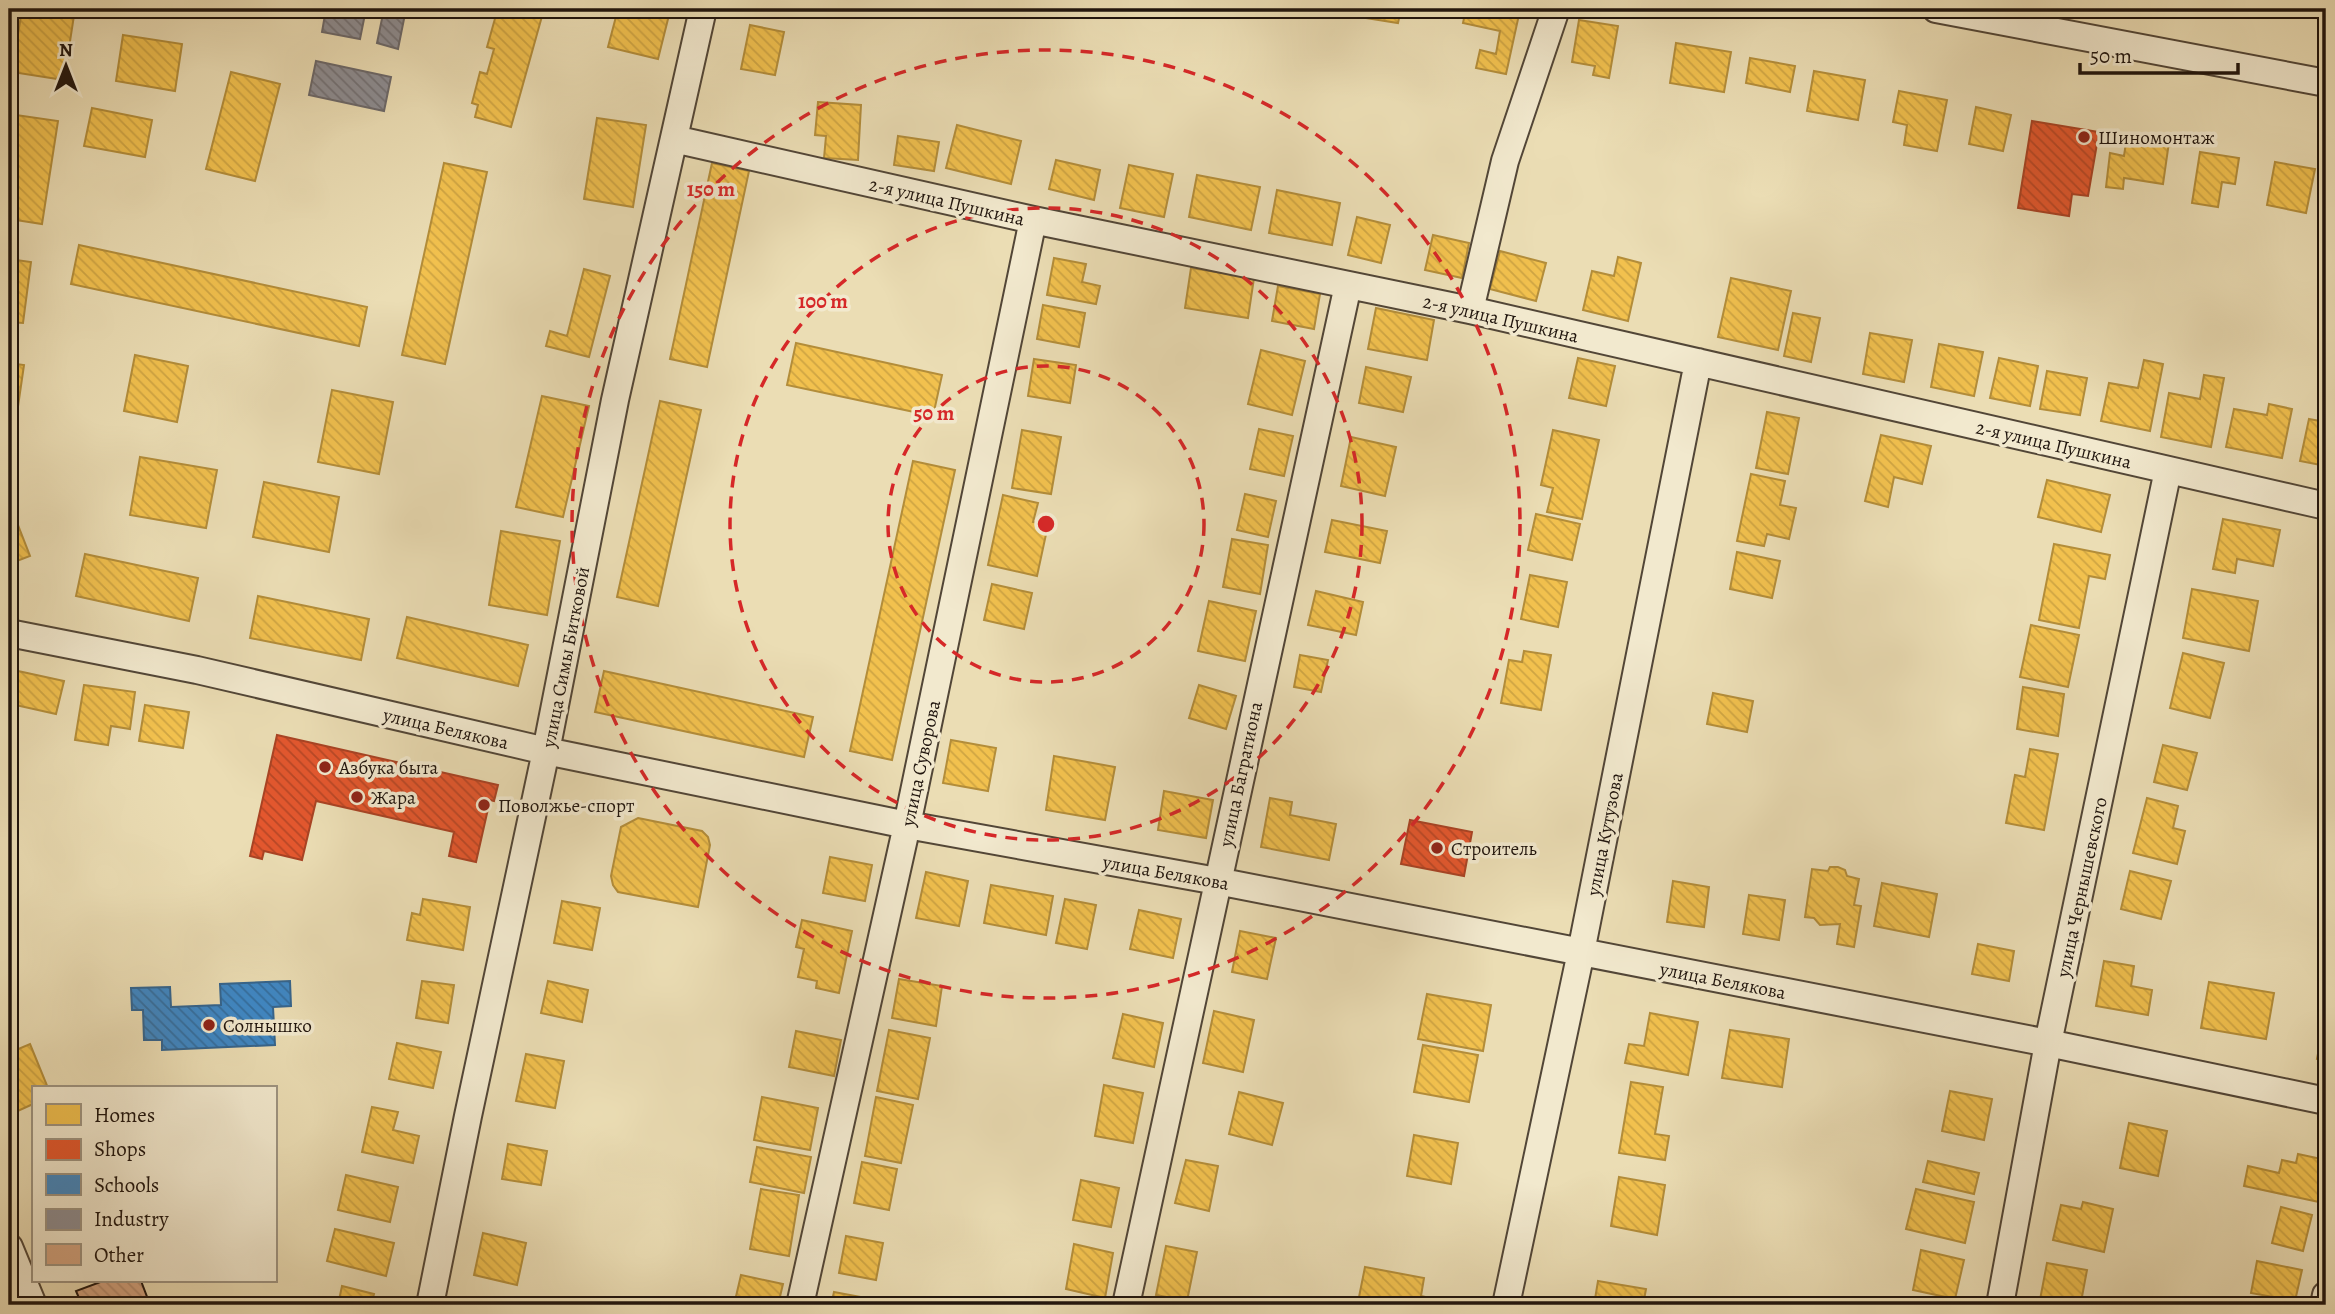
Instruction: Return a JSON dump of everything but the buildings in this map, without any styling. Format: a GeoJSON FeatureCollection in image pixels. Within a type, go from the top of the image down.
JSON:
{"type":"FeatureCollection","features":[{"type":"Feature","properties":{"kind":"street","name":"улица Симы Битковой"},"geometry":{"type":"LineString","coordinates":[[430,1305],[546,751],[615,400],[703,9]]}},
{"type":"Feature","properties":{"kind":"street"},"geometry":{"type":"LineString","coordinates":[[1470,310],[1505,161],[1556,9]]}},
{"type":"Feature","properties":{"kind":"street"},"geometry":{"type":"LineString","coordinates":[[1936,9],[2326,83]]}},
{"type":"Feature","properties":{"kind":"street","name":"2-я улица Пушкина"},"geometry":{"type":"LineString","coordinates":[[674,139],[1033,220],[1470,310],[2326,506]]}},
{"type":"Feature","properties":{"kind":"street","name":"улица Суворова"},"geometry":{"type":"LineString","coordinates":[[800,1305],[907,825],[1033,220]]}},
{"type":"Feature","properties":{"kind":"street","name":"улица Багратиона"},"geometry":{"type":"LineString","coordinates":[[1126,1305],[1348,285]]}},
{"type":"Feature","properties":{"kind":"street","name":"улица Кутузова"},"geometry":{"type":"LineString","coordinates":[[1506,1305],[1581,952],[1698,362]]}},
{"type":"Feature","properties":{"kind":"street","name":"улица Чернышевского"},"geometry":{"type":"LineString","coordinates":[[2000,1305],[2048,1043],[2168,470]]}},
{"type":"Feature","properties":{"kind":"street","name":"улица Белякова"},"geometry":{"type":"LineString","coordinates":[[9,633],[197,670],[546,751],[907,825],[1217,881],[2048,1043],[2326,1101]]}},
{"type":"Feature","properties":{"kind":"street"},"geometry":{"type":"LineString","coordinates":[[9,1247],[23,1299]]}},
{"type":"Feature","properties":{"kind":"street"},"geometry":{"type":"LineString","coordinates":[[2324,1305],[2326,1295]]}},
{"type":"Feature","properties":{"kind":"place","name":"Шиномонтаж"},"geometry":{"type":"Point","coordinates":[2084,137]}},
{"type":"Feature","properties":{"kind":"place","name":"Азбука быта"},"geometry":{"type":"Point","coordinates":[325,767]}},
{"type":"Feature","properties":{"kind":"place","name":"Жара"},"geometry":{"type":"Point","coordinates":[357,797]}},
{"type":"Feature","properties":{"kind":"place","name":"Поволжье-спорт"},"geometry":{"type":"Point","coordinates":[484,805]}},
{"type":"Feature","properties":{"kind":"place","name":"Строитель"},"geometry":{"type":"Point","coordinates":[1437,848]}},
{"type":"Feature","properties":{"kind":"place","name":"Солнышко"},"geometry":{"type":"Point","coordinates":[209,1025]}}]}
